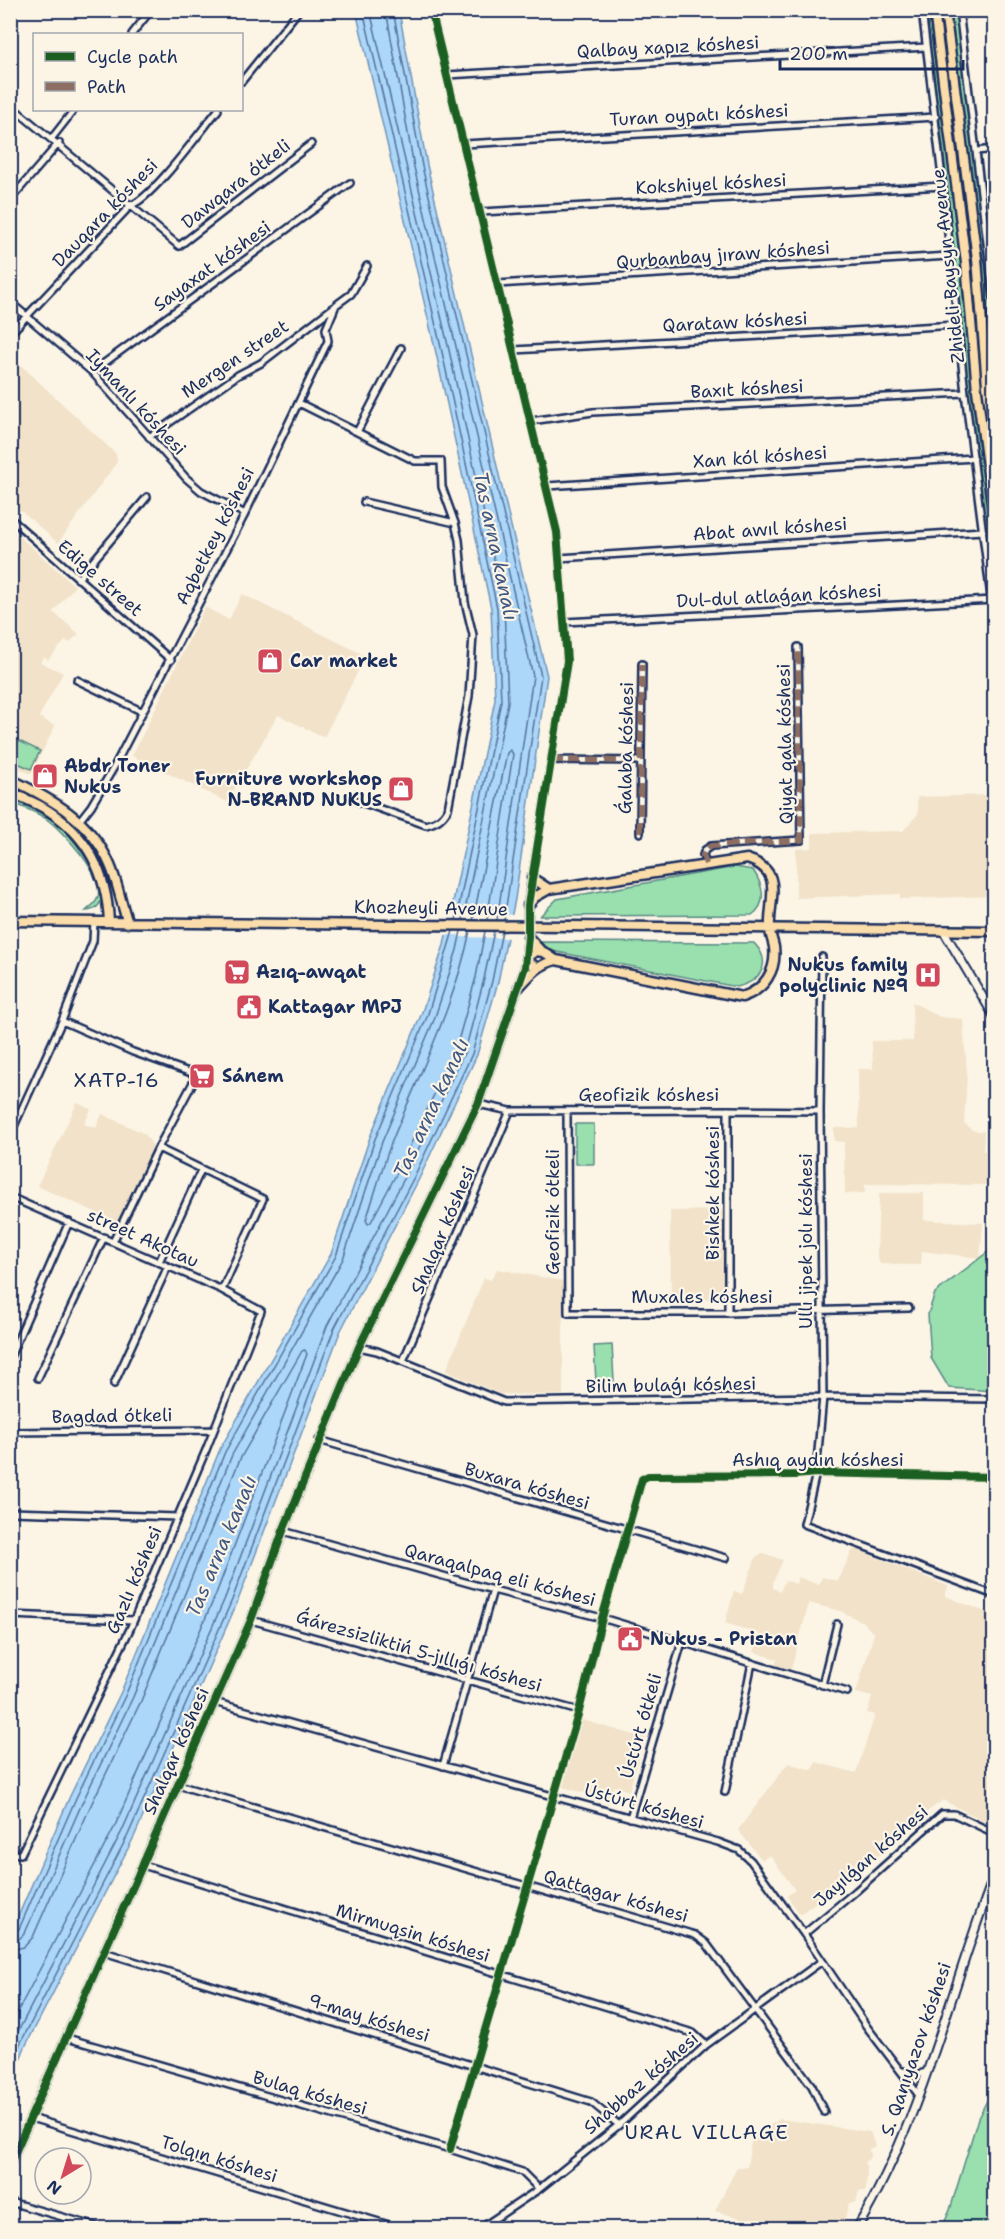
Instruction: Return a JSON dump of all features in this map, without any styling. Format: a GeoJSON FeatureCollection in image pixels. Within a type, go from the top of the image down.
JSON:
{"type":"FeatureCollection","features":[{"type":"Feature","properties":{"kind":"main road","name":"Zhideli Baysyn Avenue"},"geometry":{"type":"LineString","coordinates":[[934,10],[966,263],[977,390],[994,519]]}},
{"type":"Feature","properties":{"kind":"main road","name":"Zhideli Baysyn Avenue"},"geometry":{"type":"LineString","coordinates":[[945,10],[976,248],[987,386],[994,436]]}},
{"type":"Feature","properties":{"kind":"main road"},"geometry":{"type":"LineString","coordinates":[[10,779],[55,801],[80,819],[109,862],[128,922]]}},
{"type":"Feature","properties":{"kind":"main road"},"geometry":{"type":"LineString","coordinates":[[10,792],[48,810],[76,835],[94,859],[102,876],[109,922]]}},
{"type":"Feature","properties":{"kind":"main road"},"geometry":{"type":"LineString","coordinates":[[528,905],[535,897],[549,889],[747,858],[765,868],[771,879],[773,890],[770,928],[774,957],[768,978],[762,987],[742,996],[556,960],[543,952],[528,937]]}},
{"type":"Feature","properties":{"kind":"main road"},"geometry":{"type":"LineString","coordinates":[[532,878],[549,889]]}},
{"type":"Feature","properties":{"kind":"main road"},"geometry":{"type":"LineString","coordinates":[[108,907],[116,910],[122,904]]}},
{"type":"Feature","properties":{"kind":"main road","name":"Khozheyli Avenue"},"geometry":{"type":"LineString","coordinates":[[11,923],[395,924],[994,931]]}},
{"type":"Feature","properties":{"kind":"main road"},"geometry":{"type":"LineString","coordinates":[[538,968],[530,963],[527,957],[536,951],[543,952]]}},
{"type":"Feature","properties":{"kind":"main road"},"geometry":{"type":"LineString","coordinates":[[519,987],[546,962],[556,960]]}},
{"type":"Feature","properties":{"kind":"street"},"geometry":{"type":"LineString","coordinates":[[133,33],[151,10]]}},
{"type":"Feature","properties":{"kind":"street"},"geometry":{"type":"LineString","coordinates":[[243,80],[299,10]]}},
{"type":"Feature","properties":{"kind":"street"},"geometry":{"type":"LineString","coordinates":[[431,10],[557,532],[567,661],[532,878]]}},
{"type":"Feature","properties":{"kind":"street"},"geometry":{"type":"LineString","coordinates":[[922,10],[944,186],[949,256],[965,393],[994,621]]}},
{"type":"Feature","properties":{"kind":"street"},"geometry":{"type":"LineString","coordinates":[[959,10],[994,301]]}},
{"type":"Feature","properties":{"kind":"street","name":"Qalbay xapız kóshesi"},"geometry":{"type":"LineString","coordinates":[[447,75],[926,47]]}},
{"type":"Feature","properties":{"kind":"street"},"geometry":{"type":"LineString","coordinates":[[10,105],[59,143],[131,205]]}},
{"type":"Feature","properties":{"kind":"street"},"geometry":{"type":"LineString","coordinates":[[52,138],[73,111]]}},
{"type":"Feature","properties":{"kind":"street","name":"Dauqara kóshesi"},"geometry":{"type":"LineString","coordinates":[[10,334],[131,205],[137,204],[152,190],[217,111]]}},
{"type":"Feature","properties":{"kind":"street","name":"Turan oypatı kóshesi"},"geometry":{"type":"LineString","coordinates":[[464,144],[936,117]]}},
{"type":"Feature","properties":{"kind":"street"},"geometry":{"type":"LineString","coordinates":[[10,200],[59,143]]}},
{"type":"Feature","properties":{"kind":"street","name":"Dawqara ótkeli"},"geometry":{"type":"LineString","coordinates":[[131,205],[179,246],[311,144]]}},
{"type":"Feature","properties":{"kind":"street"},"geometry":{"type":"LineString","coordinates":[[977,151],[994,149]]}},
{"type":"Feature","properties":{"kind":"street","name":"Sayaxat kóshesi"},"geometry":{"type":"LineString","coordinates":[[92,372],[350,183]]}},
{"type":"Feature","properties":{"kind":"street","name":"Kokshiyel kóshesi"},"geometry":{"type":"LineString","coordinates":[[480,212],[944,186]]}},
{"type":"Feature","properties":{"kind":"street","name":"Qurbanbay jıraw kóshesi"},"geometry":{"type":"LineString","coordinates":[[498,284],[949,256]]}},
{"type":"Feature","properties":{"kind":"street","name":"Aqbetkey kóshesi"},"geometry":{"type":"LineString","coordinates":[[80,819],[100,792],[171,660],[204,589],[245,514],[328,341],[326,329],[336,305],[351,294],[367,266]]}},
{"type":"Feature","properties":{"kind":"street","name":"Iymanlı kóshesi"},"geometry":{"type":"LineString","coordinates":[[10,302],[92,372],[186,478],[201,491],[245,514]]}},
{"type":"Feature","properties":{"kind":"street","name":"Mergen street"},"geometry":{"type":"LineString","coordinates":[[149,437],[238,375],[261,363],[336,305]]}},
{"type":"Feature","properties":{"kind":"street","name":"Qarataw kóshesi"},"geometry":{"type":"LineString","coordinates":[[514,350],[957,325]]}},
{"type":"Feature","properties":{"kind":"street"},"geometry":{"type":"LineString","coordinates":[[357,432],[401,348]]}},
{"type":"Feature","properties":{"kind":"street","name":"Baxıt kóshesi"},"geometry":{"type":"LineString","coordinates":[[531,421],[593,412],[965,393]]}},
{"type":"Feature","properties":{"kind":"street"},"geometry":{"type":"LineString","coordinates":[[298,403],[415,461],[441,461],[442,487],[459,540],[465,602],[473,635],[470,696],[448,809],[437,822],[426,825],[355,800]]}},
{"type":"Feature","properties":{"kind":"street","name":"Xan kól kóshesi"},"geometry":{"type":"LineString","coordinates":[[547,486],[974,458]]}},
{"type":"Feature","properties":{"kind":"street"},"geometry":{"type":"LineString","coordinates":[[78,579],[147,497]]}},
{"type":"Feature","properties":{"kind":"street"},"geometry":{"type":"LineString","coordinates":[[364,502],[455,523]]}},
{"type":"Feature","properties":{"kind":"street","name":"Edige street"},"geometry":{"type":"LineString","coordinates":[[10,518],[171,660]]}},
{"type":"Feature","properties":{"kind":"street","name":"Abat awıl kóshesi"},"geometry":{"type":"LineString","coordinates":[[559,558],[983,531]]}},
{"type":"Feature","properties":{"kind":"street","name":"Dul-dul atlaǵan kóshesi"},"geometry":{"type":"LineString","coordinates":[[564,622],[993,600]]}},
{"type":"Feature","properties":{"kind":"street","name":"Qiyat qala kóshesi"},"geometry":{"type":"LineString","coordinates":[[706,864],[703,855],[705,850],[711,846],[801,840],[798,647]]}},
{"type":"Feature","properties":{"kind":"street","name":"Ǵalaba kóshesi"},"geometry":{"type":"LineString","coordinates":[[640,833],[642,663]]}},
{"type":"Feature","properties":{"kind":"street"},"geometry":{"type":"LineString","coordinates":[[77,680],[143,712]]}},
{"type":"Feature","properties":{"kind":"street"},"geometry":{"type":"LineString","coordinates":[[551,760],[641,761]]}},
{"type":"Feature","properties":{"kind":"street","name":"Shalqar kóshesi"},"geometry":{"type":"LineString","coordinates":[[10,2164],[251,1620],[319,1440],[359,1347],[478,1104],[519,987],[527,957],[528,905],[532,878]]}},
{"type":"Feature","properties":{"kind":"street"},"geometry":{"type":"LineString","coordinates":[[10,1135],[62,1021],[93,941],[94,922]]}},
{"type":"Feature","properties":{"kind":"street"},"geometry":{"type":"LineString","coordinates":[[944,930],[994,1016]]}},
{"type":"Feature","properties":{"kind":"street","name":"Ullı jipek jolı kóshesi"},"geometry":{"type":"LineString","coordinates":[[822,957],[820,1112],[823,1397],[816,1473],[804,1524],[994,1594]]}},
{"type":"Feature","properties":{"kind":"street"},"geometry":{"type":"LineString","coordinates":[[62,1021],[133,1052],[197,1075],[158,1148],[114,1242]]}},
{"type":"Feature","properties":{"kind":"street","name":"Geofizik kóshesi"},"geometry":{"type":"LineString","coordinates":[[478,1104],[510,1111],[820,1112]]}},
{"type":"Feature","properties":{"kind":"street","name":"Bishkek kóshesi"},"geometry":{"type":"LineString","coordinates":[[728,1110],[728,1312]]}},
{"type":"Feature","properties":{"kind":"street","name":"Shalqar kóshesi"},"geometry":{"type":"LineString","coordinates":[[403,1361],[510,1111]]}},
{"type":"Feature","properties":{"kind":"street","name":"Geofizik ótkeli"},"geometry":{"type":"LineString","coordinates":[[567,1111],[568,1313]]}},
{"type":"Feature","properties":{"kind":"street"},"geometry":{"type":"LineString","coordinates":[[158,1148],[262,1199],[222,1290]]}},
{"type":"Feature","properties":{"kind":"street"},"geometry":{"type":"LineString","coordinates":[[159,1263],[201,1170]]}},
{"type":"Feature","properties":{"kind":"street","name":"street Akotau"},"geometry":{"type":"LineString","coordinates":[[10,1197],[222,1290],[261,1311]]}},
{"type":"Feature","properties":{"kind":"street"},"geometry":{"type":"LineString","coordinates":[[10,1357],[69,1222]]}},
{"type":"Feature","properties":{"kind":"street"},"geometry":{"type":"LineString","coordinates":[[38,1378],[104,1237]]}},
{"type":"Feature","properties":{"kind":"street"},"geometry":{"type":"LineString","coordinates":[[114,1384],[168,1266]]}},
{"type":"Feature","properties":{"kind":"street","name":"Muxales kóshesi"},"geometry":{"type":"LineString","coordinates":[[568,1313],[909,1308]]}},
{"type":"Feature","properties":{"kind":"street","name":"Gazlı kóshesi"},"geometry":{"type":"LineString","coordinates":[[10,1853],[21,1854],[134,1620],[261,1311]]}},
{"type":"Feature","properties":{"kind":"street","name":"Bilim bulaǵı kóshesi"},"geometry":{"type":"LineString","coordinates":[[359,1347],[403,1361],[504,1402],[823,1397],[994,1399]]}},
{"type":"Feature","properties":{"kind":"street","name":"Bagdad ótkeli"},"geometry":{"type":"LineString","coordinates":[[10,1432],[214,1430]]}},
{"type":"Feature","properties":{"kind":"street","name":"Buxara kóshesi"},"geometry":{"type":"LineString","coordinates":[[319,1440],[726,1558]]}},
{"type":"Feature","properties":{"kind":"street","name":"Ashıq aydın kóshesi"},"geometry":{"type":"LineString","coordinates":[[627,1530],[642,1479],[648,1476],[816,1473],[994,1477]]}},
{"type":"Feature","properties":{"kind":"street"},"geometry":{"type":"LineString","coordinates":[[10,1512],[178,1517]]}},
{"type":"Feature","properties":{"kind":"street"},"geometry":{"type":"LineString","coordinates":[[450,2149],[579,1711],[627,1530]]}},
{"type":"Feature","properties":{"kind":"street","name":"Qaraqalpaq eli kóshesi"},"geometry":{"type":"LineString","coordinates":[[283,1531],[602,1618],[847,1692]]}},
{"type":"Feature","properties":{"kind":"street"},"geometry":{"type":"LineString","coordinates":[[443,1766],[493,1590]]}},
{"type":"Feature","properties":{"kind":"street"},"geometry":{"type":"LineString","coordinates":[[10,1615],[134,1620]]}},
{"type":"Feature","properties":{"kind":"street","name":"Ǵárezsizliktiń 5-jıllıǵı kóshesi"},"geometry":{"type":"LineString","coordinates":[[251,1620],[579,1711]]}},
{"type":"Feature","properties":{"kind":"street"},"geometry":{"type":"LineString","coordinates":[[822,1685],[837,1624]]}},
{"type":"Feature","properties":{"kind":"street","name":"Ústúrt ótkeli"},"geometry":{"type":"LineString","coordinates":[[630,1818],[682,1642]]}},
{"type":"Feature","properties":{"kind":"street"},"geometry":{"type":"LineString","coordinates":[[725,1792],[752,1663]]}},
{"type":"Feature","properties":{"kind":"street","name":"Ústúrt kóshesi"},"geometry":{"type":"LineString","coordinates":[[214,1702],[718,1842],[739,1850],[751,1861],[867,2027],[918,2094]]}},
{"type":"Feature","properties":{"kind":"street","name":"Qattagar kóshesi"},"geometry":{"type":"LineString","coordinates":[[178,1785],[695,1935],[706,1943],[756,2009],[812,2086],[824,2112]]}},
{"type":"Feature","properties":{"kind":"street","name":"Jayılǵan kóshesi"},"geometry":{"type":"LineString","coordinates":[[804,1934],[942,1814],[954,1814],[994,1833]]}},
{"type":"Feature","properties":{"kind":"street","name":"Mirmuqsin kóshesi"},"geometry":{"type":"LineString","coordinates":[[142,1865],[693,2033],[706,2045]]}},
{"type":"Feature","properties":{"kind":"street","name":"S. Qanıyazov kóshesi"},"geometry":{"type":"LineString","coordinates":[[857,2229],[894,2158],[927,2072],[994,1876]]}},
{"type":"Feature","properties":{"kind":"street","name":"9-may kóshesi"},"geometry":{"type":"LineString","coordinates":[[104,1952],[591,2102],[619,2125]]}},
{"type":"Feature","properties":{"kind":"street","name":"Shabbaz kóshesi"},"geometry":{"type":"LineString","coordinates":[[481,2229],[539,2189],[619,2125],[706,2045],[822,1961]]}},
{"type":"Feature","properties":{"kind":"street","name":"Bulaq kóshesi"},"geometry":{"type":"LineString","coordinates":[[67,2038],[522,2172],[539,2189]]}},
{"type":"Feature","properties":{"kind":"street"},"geometry":{"type":"LineString","coordinates":[[899,2070],[914,2075],[927,2072]]}},
{"type":"Feature","properties":{"kind":"street","name":"Tolqın kóshesi"},"geometry":{"type":"LineString","coordinates":[[31,2118],[399,2229]]}},
{"type":"Feature","properties":{"kind":"street"},"geometry":{"type":"LineString","coordinates":[[10,2202],[101,2229]]}},
{"type":"Feature","properties":{"kind":"shaded area"},"geometry":{"type":"Polygon","coordinates":[[[10,355],[116,454],[117,462],[58,543],[11,502],[10,355]]]}},
{"type":"Feature","properties":{"kind":"shaded area"},"geometry":{"type":"Polygon","coordinates":[[[11,529],[75,586],[53,612],[79,634],[69,643],[66,640],[48,660],[44,657],[40,662],[63,673],[39,717],[55,726],[31,774],[11,765],[11,529]]]}},
{"type":"Feature","properties":{"kind":"shaded area"},"geometry":{"type":"Polygon","coordinates":[[[242,594],[366,656],[324,737],[278,715],[227,802],[132,756],[205,607],[229,620],[242,594]]]}},
{"type":"Feature","properties":{"kind":"shaded area"},"geometry":{"type":"Polygon","coordinates":[[[994,795],[994,896],[900,899],[900,894],[796,898],[796,849],[812,848],[812,833],[903,831],[918,814],[917,797],[994,795]]]}},
{"type":"Feature","properties":{"kind":"shaded area"},"geometry":{"type":"Polygon","coordinates":[[[912,1002],[940,1017],[963,1019],[967,1074],[964,1123],[972,1130],[984,1132],[983,1151],[994,1152],[994,1185],[865,1184],[865,1193],[845,1194],[844,1142],[834,1141],[834,1128],[859,1128],[858,1069],[873,1069],[872,1041],[913,1041],[912,1002]]]}},
{"type":"Feature","properties":{"kind":"shaded area"},"geometry":{"type":"Polygon","coordinates":[[[77,1103],[91,1109],[84,1124],[96,1128],[102,1114],[145,1134],[153,1146],[118,1222],[37,1186],[77,1103]]]}},
{"type":"Feature","properties":{"kind":"shaded area"},"geometry":{"type":"Polygon","coordinates":[[[879,1193],[924,1193],[924,1220],[983,1223],[980,1258],[922,1251],[921,1265],[880,1264],[877,1254],[879,1193]]]}},
{"type":"Feature","properties":{"kind":"shaded area"},"geometry":{"type":"Polygon","coordinates":[[[725,1210],[726,1299],[671,1300],[670,1211],[725,1210]]]}},
{"type":"Feature","properties":{"kind":"shaded area"},"geometry":{"type":"Polygon","coordinates":[[[497,1269],[563,1281],[563,1395],[500,1394],[446,1371],[484,1278],[491,1280],[497,1269]]]}},
{"type":"Feature","properties":{"kind":"shaded area"},"geometry":{"type":"Polygon","coordinates":[[[855,1549],[948,1586],[945,1596],[991,1614],[994,1626],[994,1801],[986,1822],[943,1800],[900,1832],[904,1837],[800,1914],[787,1896],[795,1890],[770,1855],[762,1860],[738,1830],[788,1763],[812,1770],[816,1762],[856,1773],[875,1715],[867,1713],[872,1697],[856,1693],[874,1634],[863,1622],[840,1611],[809,1603],[791,1669],[775,1665],[777,1659],[754,1652],[760,1634],[725,1623],[734,1591],[742,1594],[756,1557],[763,1553],[783,1560],[773,1582],[773,1588],[780,1592],[785,1580],[796,1584],[798,1577],[819,1585],[822,1577],[838,1581],[855,1549]]]}},
{"type":"Feature","properties":{"kind":"shaded area"},"geometry":{"type":"Polygon","coordinates":[[[582,1720],[645,1738],[629,1791],[614,1786],[610,1800],[563,1787],[582,1720]]]}},
{"type":"Feature","properties":{"kind":"shaded area"},"geometry":{"type":"Polygon","coordinates":[[[780,2119],[870,2132],[875,2146],[868,2150],[871,2153],[869,2159],[864,2162],[867,2169],[866,2191],[859,2191],[856,2202],[849,2203],[842,2228],[775,2228],[715,2211],[737,2167],[747,2167],[752,2137],[780,2119]]]}},
{"type":"Feature","properties":{"kind":"green space"},"geometry":{"type":"Polygon","coordinates":[[[925,11],[930,11],[960,252],[971,379],[994,556],[994,593],[968,403],[943,146],[925,11]]]}},
{"type":"Feature","properties":{"kind":"green space"},"geometry":{"type":"Polygon","coordinates":[[[949,11],[956,11],[994,332],[994,372],[949,11]]]}},
{"type":"Feature","properties":{"kind":"green space"},"geometry":{"type":"Polygon","coordinates":[[[19,741],[40,751],[31,769],[11,760],[19,741]]]}},
{"type":"Feature","properties":{"kind":"green space"},"geometry":{"type":"Polygon","coordinates":[[[11,799],[59,825],[75,843],[94,871],[100,885],[101,897],[97,906],[86,911],[98,897],[98,887],[95,877],[80,853],[45,818],[11,802],[11,799]]]}},
{"type":"Feature","properties":{"kind":"green space"},"geometry":{"type":"Polygon","coordinates":[[[735,867],[753,870],[759,882],[762,900],[757,911],[752,915],[540,916],[557,899],[735,867]]]}},
{"type":"Feature","properties":{"kind":"green space"},"geometry":{"type":"Polygon","coordinates":[[[539,942],[754,943],[763,957],[763,964],[758,976],[737,987],[557,952],[545,948],[539,942]]]}},
{"type":"Feature","properties":{"kind":"green space"},"geometry":{"type":"Polygon","coordinates":[[[575,1124],[594,1124],[594,1164],[575,1164],[575,1124]]]}},
{"type":"Feature","properties":{"kind":"green space"},"geometry":{"type":"Polygon","coordinates":[[[994,1247],[994,1391],[949,1388],[931,1358],[928,1314],[935,1293],[994,1247]]]}},
{"type":"Feature","properties":{"kind":"green space"},"geometry":{"type":"Polygon","coordinates":[[[612,1345],[614,1381],[596,1382],[594,1346],[612,1345]]]}},
{"type":"Feature","properties":{"kind":"green space"},"geometry":{"type":"Polygon","coordinates":[[[994,2087],[994,2228],[942,2228],[950,2210],[978,2118],[994,2087]]]}},
{"type":"Feature","properties":{"kind":"water","name":"Tas arna kanalı"},"geometry":{"type":"Polygon","coordinates":[[[356,11],[399,11],[427,165],[547,676],[515,899],[498,982],[477,1055],[419,1179],[340,1332],[237,1603],[134,1837],[25,2047],[11,2082],[11,1933],[70,1796],[121,1692],[220,1449],[331,1254],[370,1137],[421,1015],[444,945],[495,700],[491,608],[436,353],[356,11]]]}},
{"type":"Feature","properties":{"kind":"pier"},"geometry":{"type":"Polygon","coordinates":[[[448,913],[515,915],[510,938],[459,937],[458,935],[443,935],[448,913]]]}},
{"type":"Feature","properties":{"kind":"marked path"},"geometry":{"type":"LineString","coordinates":[[706,864],[703,855],[705,850],[711,846],[801,840],[798,647]]}},
{"type":"Feature","properties":{"kind":"marked path"},"geometry":{"type":"LineString","coordinates":[[640,833],[642,664]]}},
{"type":"Feature","properties":{"kind":"marked path"},"geometry":{"type":"LineString","coordinates":[[551,760],[641,761]]}},
{"type":"Feature","properties":{"kind":"cycle path"},"geometry":{"type":"LineString","coordinates":[[10,2164],[251,1620],[283,1531],[359,1347],[478,1104],[525,967],[528,905],[567,661],[557,532],[431,10]]}},
{"type":"Feature","properties":{"kind":"cycle path"},"geometry":{"type":"LineString","coordinates":[[450,2149],[579,1711],[602,1618],[642,1479],[648,1476],[816,1473],[994,1477]]}},
{"type":"Feature","properties":{"kind":"place","name":"Car market"},"geometry":{"type":"Point","coordinates":[270,661]}},
{"type":"Feature","properties":{"kind":"place","name":"Abdr Toner Nukus"},"geometry":{"type":"Point","coordinates":[45,776]}},
{"type":"Feature","properties":{"kind":"place","name":"Furniture workshop N-BRAND NUKUS"},"geometry":{"type":"Point","coordinates":[401,789]}},
{"type":"Feature","properties":{"kind":"place","name":"Azıq-awqat"},"geometry":{"type":"Point","coordinates":[237,972]}},
{"type":"Feature","properties":{"kind":"place","name":"Nukus family polyclinic №9"},"geometry":{"type":"Point","coordinates":[928,975]}},
{"type":"Feature","properties":{"kind":"place","name":"Kattagar MPJ"},"geometry":{"type":"Point","coordinates":[249,1007]}},
{"type":"Feature","properties":{"kind":"place","name":"Sánem"},"geometry":{"type":"Point","coordinates":[202,1076]}},
{"type":"Feature","properties":{"kind":"place","name":"Nukus - Pristan"},"geometry":{"type":"Point","coordinates":[630,1639]}},
{"type":"Feature","properties":{"kind":"district","name":"XATP-16"},"geometry":{"type":"Point","coordinates":[117,1080]}},
{"type":"Feature","properties":{"kind":"district","name":"URAL VILLAGE"},"geometry":{"type":"Point","coordinates":[707,2132]}}]}
